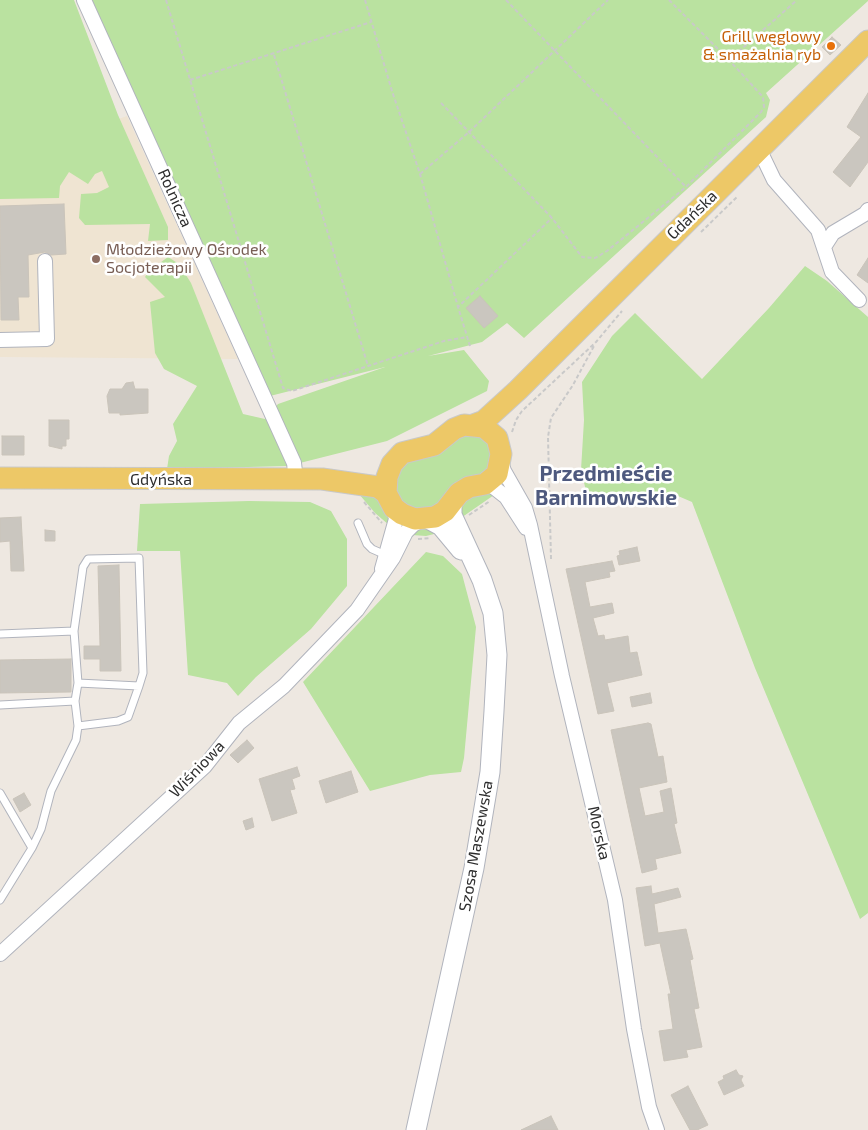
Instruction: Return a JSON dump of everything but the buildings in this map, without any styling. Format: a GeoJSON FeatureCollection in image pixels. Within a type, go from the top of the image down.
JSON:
{"type":"FeatureCollection","features":[{"type":"Feature","properties":{"kind":"main road","name":"Gdańska"},"geometry":{"type":"LineString","coordinates":[[392,464],[402,453],[431,446],[443,440],[454,429],[484,421],[518,390],[866,46]]}},
{"type":"Feature","properties":{"kind":"main road","name":"Gdańska"},"geometry":{"type":"LineString","coordinates":[[493,488],[504,446],[503,422],[518,390]]}},
{"type":"Feature","properties":{"kind":"main road"},"geometry":{"type":"LineString","coordinates":[[473,425],[488,430],[504,446]]}},
{"type":"Feature","properties":{"kind":"main road","name":"Gdyńska"},"geometry":{"type":"LineString","coordinates":[[0,478],[296,480],[322,479],[381,470],[392,464]]}},
{"type":"Feature","properties":{"kind":"main road"},"geometry":{"type":"LineString","coordinates":[[390,500],[386,482],[392,464]]}},
{"type":"Feature","properties":{"kind":"main road","name":"Gdyńska"},"geometry":{"type":"LineString","coordinates":[[322,479],[378,487],[407,517],[438,523]]}},
{"type":"Feature","properties":{"kind":"main road"},"geometry":{"type":"LineString","coordinates":[[438,523],[452,501],[465,490],[493,488]]}},
{"type":"Feature","properties":{"kind":"main road","name":"Szosa Maszewska"},"geometry":{"type":"LineString","coordinates":[[416,1130],[474,868],[490,772],[496,640],[490,602],[473,561],[438,523]]}},
{"type":"Feature","properties":{"kind":"street","name":"Rolnicza"},"geometry":{"type":"LineString","coordinates":[[84,0],[294,463],[296,480]]}},
{"type":"Feature","properties":{"kind":"street"},"geometry":{"type":"LineString","coordinates":[[757,152],[763,157],[774,180],[818,230],[832,272],[859,300]]}},
{"type":"Feature","properties":{"kind":"street"},"geometry":{"type":"LineString","coordinates":[[824,246],[833,233],[865,214],[868,210]]}},
{"type":"Feature","properties":{"kind":"street"},"geometry":{"type":"LineString","coordinates":[[0,340],[47,339],[45,261]]}},
{"type":"Feature","properties":{"kind":"street","name":"Morska"},"geometry":{"type":"LineString","coordinates":[[504,446],[504,472],[528,516],[615,900],[634,1029],[649,1107],[657,1130]]}},
{"type":"Feature","properties":{"kind":"street","name":"Morska"},"geometry":{"type":"LineString","coordinates":[[493,488],[532,537]]}},
{"type":"Feature","properties":{"kind":"street","name":"Wiśniowa"},"geometry":{"type":"LineString","coordinates":[[0,954],[205,766],[239,723],[284,686],[357,610],[381,572],[399,532],[390,500]]}},
{"type":"Feature","properties":{"kind":"street","name":"Wiśniowa"},"geometry":{"type":"LineString","coordinates":[[399,532],[413,525],[438,523]]}},
{"type":"Feature","properties":{"kind":"lane"},"geometry":{"type":"LineString","coordinates":[[358,523],[367,544],[372,549],[389,556]]}},
{"type":"Feature","properties":{"kind":"lane"},"geometry":{"type":"LineString","coordinates":[[0,900],[32,848],[41,829],[52,791],[76,740],[78,726],[75,702],[78,683],[74,631],[83,567],[88,559],[139,558],[143,673],[139,686],[128,716],[118,720],[78,726]]}},
{"type":"Feature","properties":{"kind":"lane"},"geometry":{"type":"LineString","coordinates":[[0,634],[74,631]]}},
{"type":"Feature","properties":{"kind":"lane"},"geometry":{"type":"LineString","coordinates":[[78,683],[139,686]]}},
{"type":"Feature","properties":{"kind":"lane"},"geometry":{"type":"LineString","coordinates":[[0,706],[75,702]]}},
{"type":"Feature","properties":{"kind":"lane"},"geometry":{"type":"LineString","coordinates":[[0,793],[32,848]]}},
{"type":"Feature","properties":{"kind":"path"},"geometry":{"type":"LineString","coordinates":[[166,0],[283,388],[292,391],[444,341],[467,337]]}},
{"type":"Feature","properties":{"kind":"path"},"geometry":{"type":"LineString","coordinates":[[365,0],[392,91],[420,174],[470,346]]}},
{"type":"Feature","properties":{"kind":"path"},"geometry":{"type":"LineString","coordinates":[[506,0],[686,187]]}},
{"type":"Feature","properties":{"kind":"path"},"geometry":{"type":"LineString","coordinates":[[420,174],[469,132],[608,0]]}},
{"type":"Feature","properties":{"kind":"path"},"geometry":{"type":"LineString","coordinates":[[441,103],[552,218],[582,257],[595,258],[686,187],[764,107],[763,97],[669,0]]}},
{"type":"Feature","properties":{"kind":"path"},"geometry":{"type":"LineString","coordinates":[[729,60],[797,0]]}},
{"type":"Feature","properties":{"kind":"path"},"geometry":{"type":"LineString","coordinates":[[190,80],[274,55],[372,22]]}},
{"type":"Feature","properties":{"kind":"path"},"geometry":{"type":"LineString","coordinates":[[274,55],[368,366]]}},
{"type":"Feature","properties":{"kind":"path"},"geometry":{"type":"LineString","coordinates":[[458,307],[552,218]]}},
{"type":"Feature","properties":{"kind":"path"},"geometry":{"type":"LineString","coordinates":[[504,446],[513,424],[522,411],[596,342],[573,385],[551,418],[548,437],[552,555],[550,561]]}},
{"type":"Feature","properties":{"kind":"path"},"geometry":{"type":"LineString","coordinates":[[360,497],[375,517],[399,532],[424,539],[438,523],[493,488]]}},
{"type":"Feature","properties":{"kind":"shaded area","name":"Młodzieżowy Ośrodek Socjoterapii"},"geometry":{"type":"Polygon","coordinates":[[[127,116],[238,359],[0,357],[0,160],[127,116]]]}},
{"type":"Feature","properties":{"kind":"green space"},"geometry":{"type":"Polygon","coordinates":[[[0,0],[74,0],[118,115],[168,227],[168,240],[148,241],[150,224],[85,225],[79,218],[81,194],[97,193],[109,187],[102,171],[95,174],[88,184],[69,172],[60,186],[59,198],[0,199],[0,0]]]}},
{"type":"Feature","properties":{"kind":"green space"},"geometry":{"type":"Polygon","coordinates":[[[92,0],[868,1],[766,93],[770,100],[766,117],[524,338],[507,323],[482,342],[428,356],[464,350],[489,381],[487,391],[387,441],[288,466],[167,469],[169,456],[177,441],[173,424],[197,386],[164,369],[155,353],[150,302],[165,297],[145,277],[149,271],[168,257],[179,264],[191,283],[243,414],[265,419],[278,404],[385,367],[270,396],[92,0]]]}},
{"type":"Feature","properties":{"kind":"green space"},"geometry":{"type":"Polygon","coordinates":[[[805,266],[827,281],[868,317],[868,913],[860,919],[755,668],[692,502],[671,493],[610,497],[587,495],[581,470],[584,420],[582,382],[612,336],[635,313],[702,379],[769,308],[805,266]]]}},
{"type":"Feature","properties":{"kind":"green space"},"geometry":{"type":"Polygon","coordinates":[[[465,434],[478,435],[491,446],[491,467],[437,506],[414,510],[399,500],[394,480],[401,465],[465,434]]]}},
{"type":"Feature","properties":{"kind":"green space"},"geometry":{"type":"Polygon","coordinates":[[[374,490],[388,513],[389,525],[375,513],[359,494],[374,490]]]}},
{"type":"Feature","properties":{"kind":"green space"},"geometry":{"type":"Polygon","coordinates":[[[487,492],[494,495],[458,520],[463,499],[487,492]]]}},
{"type":"Feature","properties":{"kind":"green space"},"geometry":{"type":"Polygon","coordinates":[[[249,501],[310,502],[331,511],[347,539],[347,586],[311,629],[256,677],[238,696],[227,683],[188,675],[180,551],[137,551],[140,504],[249,501]]]}},
{"type":"Feature","properties":{"kind":"green space"},"geometry":{"type":"Polygon","coordinates":[[[424,528],[438,533],[426,536],[412,535],[414,530],[424,528]]]}},
{"type":"Feature","properties":{"kind":"green space"},"geometry":{"type":"Polygon","coordinates":[[[426,552],[443,556],[462,574],[476,627],[464,758],[461,772],[430,775],[370,791],[303,682],[426,552]]]}},
{"type":"Feature","properties":{"kind":"place","name":"Grill węglowy & smażalnia ryb"},"geometry":{"type":"Point","coordinates":[831,46]}},
{"type":"Feature","properties":{"kind":"place","name":"Młodzieżowy Ośrodek Socjoterapii"},"geometry":{"type":"Point","coordinates":[96,259]}},
{"type":"Feature","properties":{"kind":"district","name":"Przedmieście Barnimowskie"},"geometry":{"type":"Point","coordinates":[606,486]}}]}
